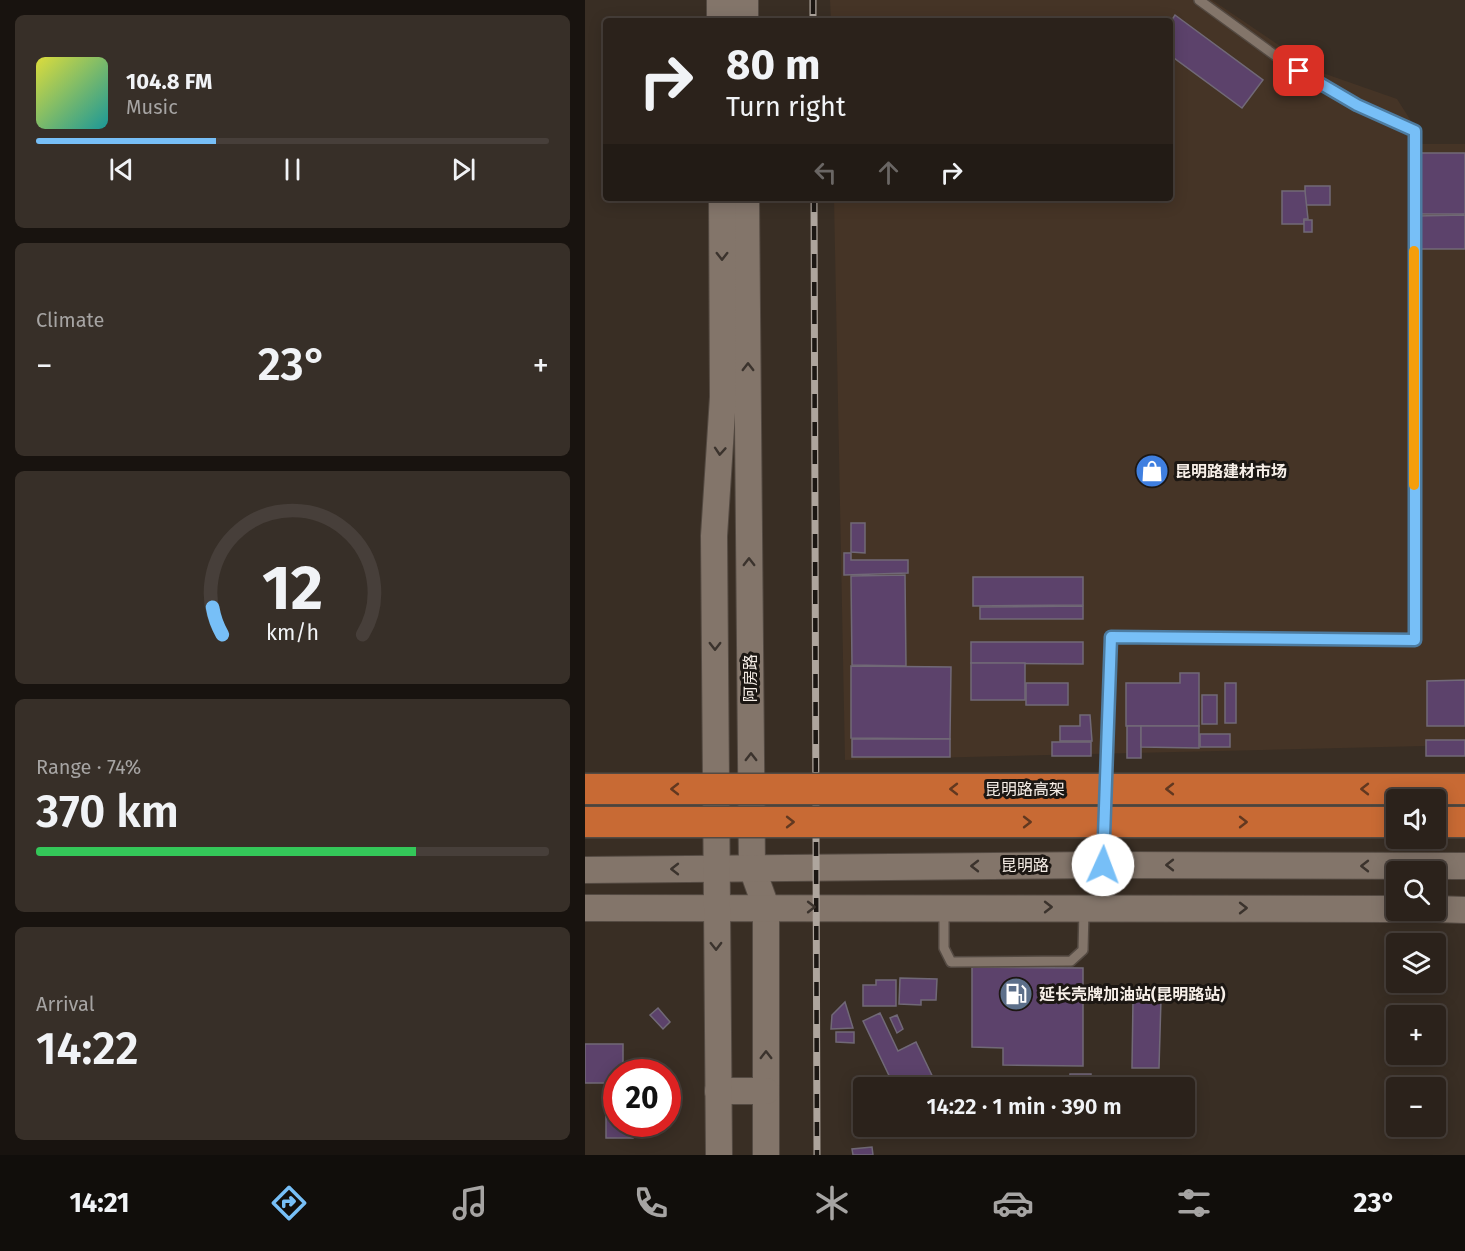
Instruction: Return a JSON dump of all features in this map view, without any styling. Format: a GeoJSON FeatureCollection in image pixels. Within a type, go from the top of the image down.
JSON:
{"type":"FeatureCollection","features":[{"type":"Feature","properties":{"kind":"highway","name":"昆明路高架"},"geometry":{"type":"LineString","coordinates":[[585,789],[1465,789]]}},
{"type":"Feature","properties":{"kind":"highway","name":"昆明路高架"},"geometry":{"type":"LineString","coordinates":[[585,822],[1386,822]]}},
{"type":"Feature","properties":{"kind":"highway"},"geometry":{"type":"LineString","coordinates":[[1446,822],[1465,822]]}},
{"type":"Feature","properties":{"kind":"main road"},"geometry":{"type":"LineString","coordinates":[[720,0],[720,18]]}},
{"type":"Feature","properties":{"kind":"main road"},"geometry":{"type":"LineString","coordinates":[[745,0],[745,18]]}},
{"type":"Feature","properties":{"kind":"main road"},"geometry":{"type":"LineString","coordinates":[[719,1155],[715,909],[714,536],[723,397],[721,201]]}},
{"type":"Feature","properties":{"kind":"main road","name":"阿房路"},"geometry":{"type":"LineString","coordinates":[[746,201],[752,868],[766,907],[766,1155]]}},
{"type":"Feature","properties":{"kind":"main road","name":"昆明路"},"geometry":{"type":"LineString","coordinates":[[585,870],[1103,865],[1465,866]]}},
{"type":"Feature","properties":{"kind":"main road"},"geometry":{"type":"LineString","coordinates":[[585,909],[766,907],[1386,909]]}},
{"type":"Feature","properties":{"kind":"main road"},"geometry":{"type":"LineString","coordinates":[[1446,909],[1465,910]]}},
{"type":"Feature","properties":{"kind":"main road"},"geometry":{"type":"LineString","coordinates":[[718,1091],[766,1090]]}},
{"type":"Feature","properties":{"kind":"lane"},"geometry":{"type":"LineString","coordinates":[[1103,865],[1111,637],[1415,640],[1415,131],[1357,105],[1280,59],[1199,0]]}},
{"type":"Feature","properties":{"kind":"lane"},"geometry":{"type":"LineString","coordinates":[[943,907],[944,948],[951,962],[1071,961],[1083,950],[1085,907]]}},
{"type":"Feature","properties":{"kind":"shaded area","name":"昆明路建材市场"},"geometry":{"type":"Polygon","coordinates":[[[830,0],[1212,0],[1317,71],[1397,99],[1413,124],[1420,144],[1465,144],[1465,745],[845,760],[834,201],[1173,201],[1173,18],[831,18],[830,0]]]}},
{"type":"Feature","properties":{"kind":"building"},"geometry":{"type":"Polygon","coordinates":[[[1175,15],[1263,80],[1242,108],[1173,57],[1173,18],[1175,15]]]}},
{"type":"Feature","properties":{"kind":"building"},"geometry":{"type":"Polygon","coordinates":[[[1415,153],[1465,153],[1465,214],[1415,214],[1415,153]]]}},
{"type":"Feature","properties":{"kind":"building"},"geometry":{"type":"Polygon","coordinates":[[[1305,186],[1330,186],[1330,205],[1305,205],[1305,186]]]}},
{"type":"Feature","properties":{"kind":"building"},"geometry":{"type":"Polygon","coordinates":[[[1282,191],[1305,191],[1308,219],[1304,219],[1304,224],[1282,224],[1282,191]]]}},
{"type":"Feature","properties":{"kind":"building"},"geometry":{"type":"Polygon","coordinates":[[[1465,215],[1465,249],[1417,249],[1416,216],[1465,215]]]}},
{"type":"Feature","properties":{"kind":"building"},"geometry":{"type":"Polygon","coordinates":[[[1304,220],[1312,220],[1312,232],[1304,232],[1304,220]]]}},
{"type":"Feature","properties":{"kind":"building"},"geometry":{"type":"Polygon","coordinates":[[[851,523],[865,523],[865,553],[851,552],[851,523]]]}},
{"type":"Feature","properties":{"kind":"building"},"geometry":{"type":"Polygon","coordinates":[[[844,553],[851,553],[851,560],[908,560],[908,573],[844,575],[844,553]]]}},
{"type":"Feature","properties":{"kind":"building"},"geometry":{"type":"Polygon","coordinates":[[[905,575],[906,666],[852,665],[851,576],[905,575]]]}},
{"type":"Feature","properties":{"kind":"building"},"geometry":{"type":"Polygon","coordinates":[[[973,577],[1083,577],[1083,605],[973,606],[973,577]]]}},
{"type":"Feature","properties":{"kind":"building"},"geometry":{"type":"Polygon","coordinates":[[[1083,606],[1083,619],[980,619],[980,607],[1083,606]]]}},
{"type":"Feature","properties":{"kind":"building"},"geometry":{"type":"Polygon","coordinates":[[[971,642],[1083,642],[1083,664],[971,663],[971,642]]]}},
{"type":"Feature","properties":{"kind":"building"},"geometry":{"type":"Polygon","coordinates":[[[971,663],[1025,663],[1025,700],[971,700],[971,663]]]}},
{"type":"Feature","properties":{"kind":"building"},"geometry":{"type":"Polygon","coordinates":[[[851,666],[951,667],[950,739],[851,738],[851,666]]]}},
{"type":"Feature","properties":{"kind":"building"},"geometry":{"type":"Polygon","coordinates":[[[1180,673],[1199,673],[1199,726],[1126,726],[1126,683],[1180,683],[1180,673]]]}},
{"type":"Feature","properties":{"kind":"building"},"geometry":{"type":"Polygon","coordinates":[[[1465,680],[1465,726],[1427,726],[1427,681],[1465,680]]]}},
{"type":"Feature","properties":{"kind":"building"},"geometry":{"type":"Polygon","coordinates":[[[1026,683],[1068,683],[1068,705],[1026,705],[1026,683]]]}},
{"type":"Feature","properties":{"kind":"building"},"geometry":{"type":"Polygon","coordinates":[[[1225,683],[1236,683],[1236,723],[1225,723],[1225,683]]]}},
{"type":"Feature","properties":{"kind":"building"},"geometry":{"type":"Polygon","coordinates":[[[1202,695],[1217,695],[1217,724],[1202,724],[1202,695]]]}},
{"type":"Feature","properties":{"kind":"building"},"geometry":{"type":"Polygon","coordinates":[[[1080,715],[1090,715],[1092,741],[1060,741],[1060,726],[1080,726],[1080,715]]]}},
{"type":"Feature","properties":{"kind":"building"},"geometry":{"type":"Polygon","coordinates":[[[1127,726],[1141,726],[1141,758],[1127,758],[1127,726]]]}},
{"type":"Feature","properties":{"kind":"building"},"geometry":{"type":"Polygon","coordinates":[[[1141,726],[1199,726],[1199,748],[1141,747],[1141,726]]]}},
{"type":"Feature","properties":{"kind":"building"},"geometry":{"type":"Polygon","coordinates":[[[1200,734],[1230,734],[1230,747],[1200,747],[1200,734]]]}},
{"type":"Feature","properties":{"kind":"building"},"geometry":{"type":"Polygon","coordinates":[[[852,739],[950,739],[950,757],[852,757],[852,739]]]}},
{"type":"Feature","properties":{"kind":"building"},"geometry":{"type":"Polygon","coordinates":[[[1426,740],[1465,740],[1465,756],[1426,756],[1426,740]]]}},
{"type":"Feature","properties":{"kind":"building"},"geometry":{"type":"Polygon","coordinates":[[[1052,742],[1091,742],[1091,756],[1052,756],[1052,742]]]}},
{"type":"Feature","properties":{"kind":"building"},"geometry":{"type":"Polygon","coordinates":[[[972,967],[1083,968],[1083,1066],[1003,1065],[1003,1048],[972,1047],[972,967]]]}},
{"type":"Feature","properties":{"kind":"building"},"geometry":{"type":"Polygon","coordinates":[[[900,978],[937,979],[936,1000],[921,1000],[921,1005],[899,1004],[900,978]]]}},
{"type":"Feature","properties":{"kind":"building"},"geometry":{"type":"Polygon","coordinates":[[[876,980],[896,980],[896,1006],[863,1006],[863,985],[876,985],[876,980]]]}},
{"type":"Feature","properties":{"kind":"building"},"geometry":{"type":"Polygon","coordinates":[[[1133,999],[1161,999],[1159,1068],[1132,1068],[1133,999]]]}},
{"type":"Feature","properties":{"kind":"building"},"geometry":{"type":"Polygon","coordinates":[[[845,1002],[853,1028],[831,1029],[832,1015],[845,1002]]]}},
{"type":"Feature","properties":{"kind":"building"},"geometry":{"type":"Polygon","coordinates":[[[658,1008],[670,1022],[663,1029],[650,1015],[658,1008]]]}},
{"type":"Feature","properties":{"kind":"building"},"geometry":{"type":"Polygon","coordinates":[[[880,1013],[898,1051],[916,1042],[933,1077],[890,1077],[863,1021],[880,1013]]]}},
{"type":"Feature","properties":{"kind":"building"},"geometry":{"type":"Polygon","coordinates":[[[897,1015],[903,1029],[897,1033],[890,1018],[897,1015]]]}},
{"type":"Feature","properties":{"kind":"building"},"geometry":{"type":"Polygon","coordinates":[[[836,1032],[854,1032],[854,1043],[836,1042],[836,1032]]]}},
{"type":"Feature","properties":{"kind":"building"},"geometry":{"type":"Polygon","coordinates":[[[585,1044],[623,1044],[623,1059],[603,1059],[603,1083],[585,1083],[585,1044]]]}},
{"type":"Feature","properties":{"kind":"building"},"geometry":{"type":"Polygon","coordinates":[[[1070,1074],[1091,1074],[1091,1077],[1070,1077],[1070,1074]]]}},
{"type":"Feature","properties":{"kind":"building"},"geometry":{"type":"Polygon","coordinates":[[[606,1137],[633,1137],[633,1138],[606,1137]]]}},
{"type":"Feature","properties":{"kind":"building"},"geometry":{"type":"Polygon","coordinates":[[[872,1147],[873,1155],[853,1155],[852,1149],[872,1147]]]}},
{"type":"Feature","properties":{"kind":"railway"},"geometry":{"type":"LineString","coordinates":[[813,0],[813,18]]}},
{"type":"Feature","properties":{"kind":"railway"},"geometry":{"type":"LineString","coordinates":[[814,201],[817,1155]]}},
{"type":"Feature","properties":{"kind":"slow traffic"},"geometry":{"type":"LineString","coordinates":[[1414,251],[1414,485]]}},
{"type":"Feature","properties":{"kind":"place","name":"昆明路建材市场"},"geometry":{"type":"Point","coordinates":[1152,471]}},
{"type":"Feature","properties":{"kind":"place","name":"延长壳牌加油站(昆明路站)"},"geometry":{"type":"Point","coordinates":[1016,994]}},
{"type":"Feature","properties":{"kind":"route"},"geometry":{"type":"LineString","coordinates":[[1103,865],[1111,637],[1415,640],[1415,131],[1357,105],[1299,71]]}}]}
